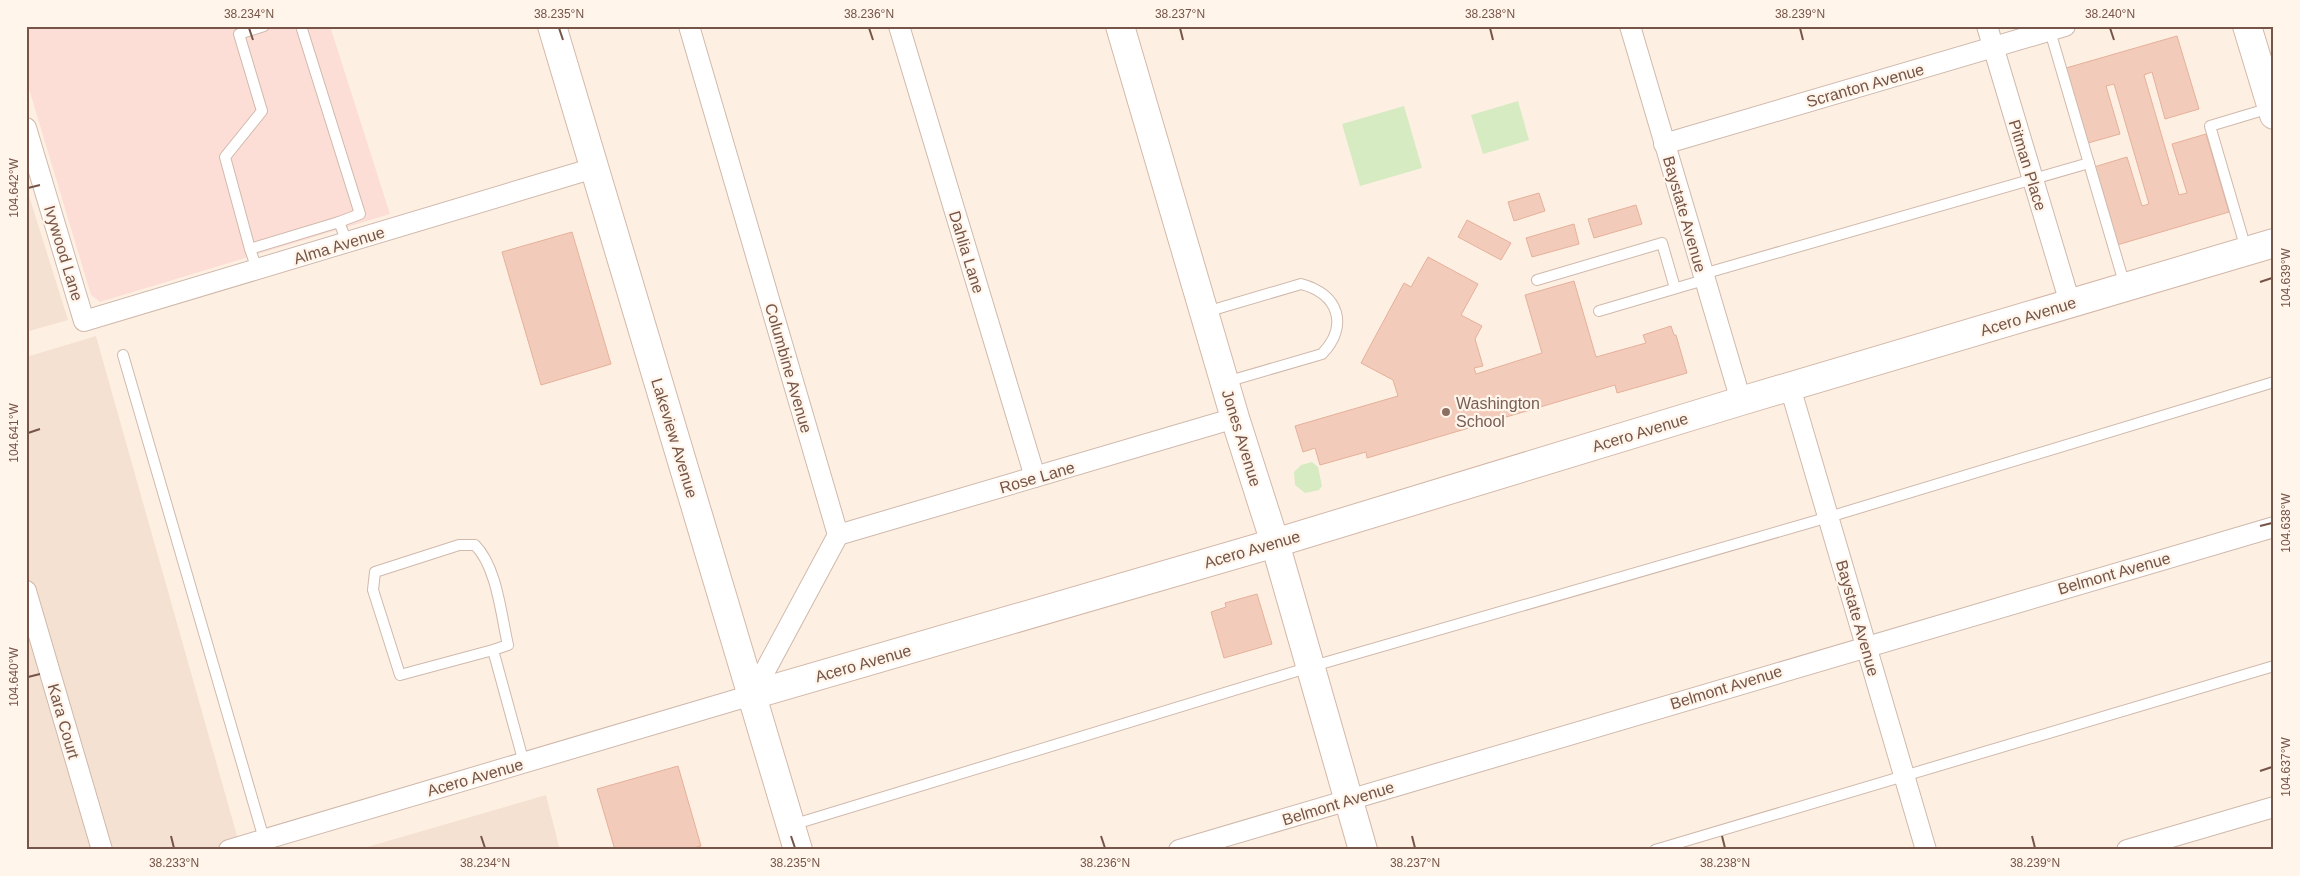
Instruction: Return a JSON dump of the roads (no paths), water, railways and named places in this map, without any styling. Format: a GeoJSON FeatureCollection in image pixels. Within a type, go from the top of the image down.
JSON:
{"type":"FeatureCollection","features":[{"type":"Feature","properties":{"kind":"street","name":"Lakeview Avenue"},"geometry":{"type":"LineString","coordinates":[[552,26],[794,838]]}},
{"type":"Feature","properties":{"kind":"street","name":"Columbine Avenue"},"geometry":{"type":"LineString","coordinates":[[689,26],[838,535]]}},
{"type":"Feature","properties":{"kind":"street","name":"Dahlia Lane"},"geometry":{"type":"LineString","coordinates":[[899,26],[1035,477]]}},
{"type":"Feature","properties":{"kind":"street","name":"Jones Avenue"},"geometry":{"type":"LineString","coordinates":[[1120,26],[1204,312],[1275,542],[1363,850]]}},
{"type":"Feature","properties":{"kind":"street","name":"Baystate Avenue"},"geometry":{"type":"LineString","coordinates":[[1630,26],[1741,401]]}},
{"type":"Feature","properties":{"kind":"street","name":"Pitman Place"},"geometry":{"type":"LineString","coordinates":[[1986,26],[2070,303]]}},
{"type":"Feature","properties":{"kind":"street"},"geometry":{"type":"LineString","coordinates":[[2247,26],[2273,111]]}},
{"type":"Feature","properties":{"kind":"street","name":"Scranton Avenue"},"geometry":{"type":"LineString","coordinates":[[1664,144],[2057,29]]}},
{"type":"Feature","properties":{"kind":"street","name":"Ivywood Lane"},"geometry":{"type":"LineString","coordinates":[[26,128],[84,321]]}},
{"type":"Feature","properties":{"kind":"street","name":"Alma Avenue"},"geometry":{"type":"LineString","coordinates":[[84,321],[594,168]]}},
{"type":"Feature","properties":{"kind":"street","name":"Acero Avenue"},"geometry":{"type":"LineString","coordinates":[[229,850],[1275,542],[2125,286],[2274,243]]}},
{"type":"Feature","properties":{"kind":"street","name":"Baystate Avenue"},"geometry":{"type":"LineString","coordinates":[[1790,387],[1926,850]]}},
{"type":"Feature","properties":{"kind":"street","name":"Rose Lane"},"geometry":{"type":"LineString","coordinates":[[838,535],[1236,418]]}},
{"type":"Feature","properties":{"kind":"street","name":"Belmont Avenue"},"geometry":{"type":"LineString","coordinates":[[1178,850],[2274,527]]}},
{"type":"Feature","properties":{"kind":"street"},"geometry":{"type":"LineString","coordinates":[[752,695],[838,535]]}},
{"type":"Feature","properties":{"kind":"street","name":"Kara Court"},"geometry":{"type":"LineString","coordinates":[[26,592],[102,850]]}},
{"type":"Feature","properties":{"kind":"street"},"geometry":{"type":"LineString","coordinates":[[2127,850],[2274,807]]}},
{"type":"Feature","properties":{"kind":"lane"},"geometry":{"type":"LineString","coordinates":[[257,269],[225,157],[262,112],[239,34],[264,26]]}},
{"type":"Feature","properties":{"kind":"lane"},"geometry":{"type":"LineString","coordinates":[[250,248],[340,222],[360,214],[301,26]]}},
{"type":"Feature","properties":{"kind":"lane"},"geometry":{"type":"LineString","coordinates":[[2057,29],[2089,163],[2125,286]]}},
{"type":"Feature","properties":{"kind":"lane"},"geometry":{"type":"LineString","coordinates":[[2246,251],[2210,126],[2273,111]]}},
{"type":"Feature","properties":{"kind":"lane"},"geometry":{"type":"LineString","coordinates":[[1599,311],[1675,288],[1703,277],[2089,163]]}},
{"type":"Feature","properties":{"kind":"lane"},"geometry":{"type":"LineString","coordinates":[[340,222],[347,242]]}},
{"type":"Feature","properties":{"kind":"lane"},"geometry":{"type":"LineString","coordinates":[[1537,280],[1662,243],[1675,288]]}},
{"type":"Feature","properties":{"kind":"lane"},"geometry":{"type":"LineString","coordinates":[[1204,312],[1301,284],[1314,288],[1326,295],[1334,306],[1337,319],[1336,332],[1331,345],[1322,354],[1226,382]]}},
{"type":"Feature","properties":{"kind":"lane"},"geometry":{"type":"LineString","coordinates":[[123,355],[264,839]]}},
{"type":"Feature","properties":{"kind":"lane"},"geometry":{"type":"LineString","coordinates":[[794,838],[1310,667],[1829,517],[2274,382]]}},
{"type":"Feature","properties":{"kind":"lane"},"geometry":{"type":"LineString","coordinates":[[459,545],[475,545],[490,567],[508,645],[493,650],[400,675],[373,590],[375,572],[459,545]]}},
{"type":"Feature","properties":{"kind":"lane"},"geometry":{"type":"LineString","coordinates":[[493,650],[524,763]]}},
{"type":"Feature","properties":{"kind":"lane"},"geometry":{"type":"LineString","coordinates":[[1655,850],[2274,666]]}},
{"type":"Feature","properties":{"kind":"place","name":"Washington School"},"geometry":{"type":"Point","coordinates":[1446,412]}}]}
